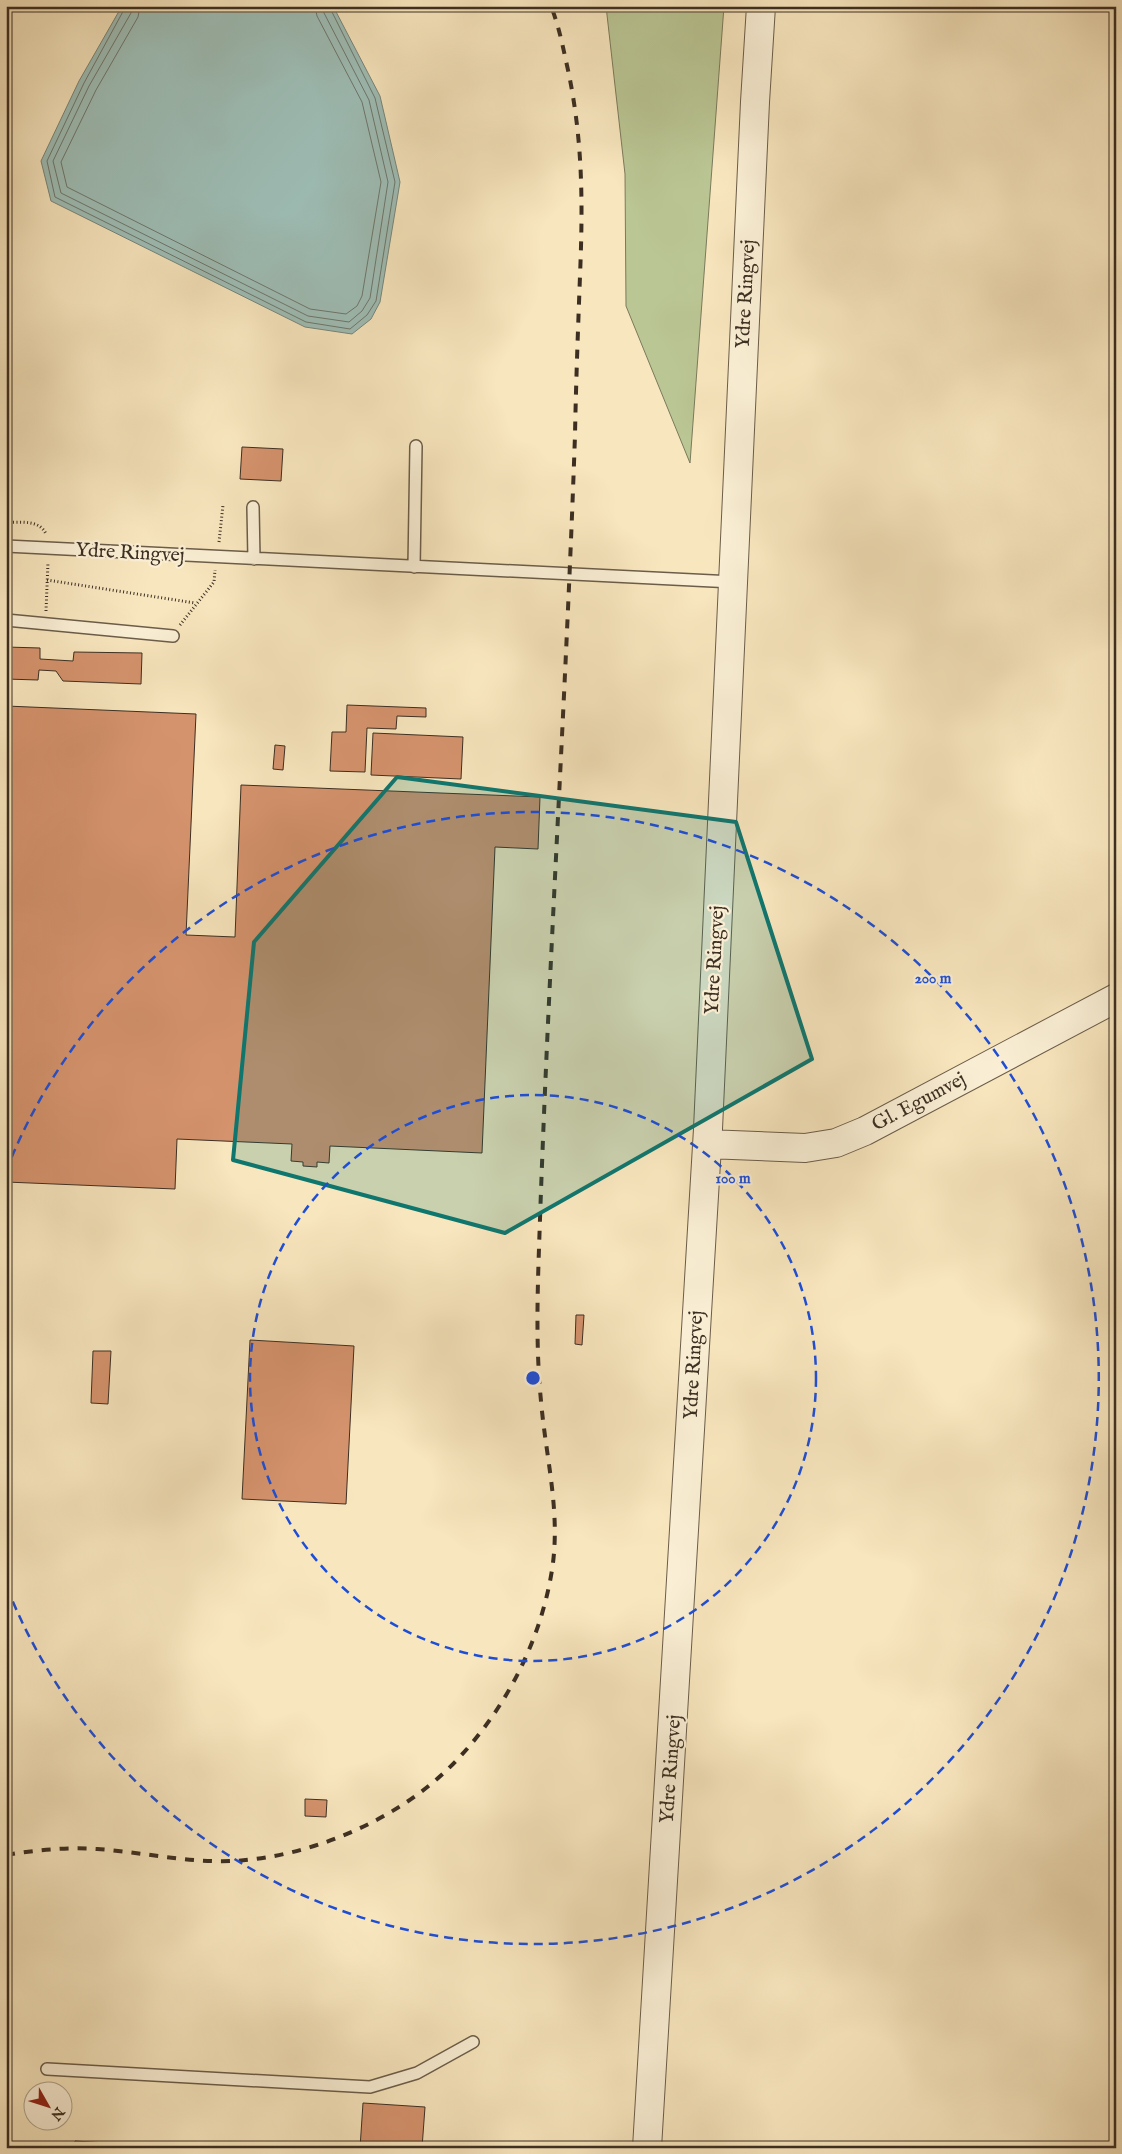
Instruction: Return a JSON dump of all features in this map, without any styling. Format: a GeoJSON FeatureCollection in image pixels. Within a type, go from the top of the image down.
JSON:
{"type":"FeatureCollection","features":[{"type":"Feature","properties":{"kind":"street","name":"Ydre Ringvej"},"geometry":{"type":"LineString","coordinates":[[647,2148],[678,1648],[706,1144],[761,6]]}},
{"type":"Feature","properties":{"kind":"street","name":"Gl. Egumvej"},"geometry":{"type":"LineString","coordinates":[[706,1144],[805,1148],[836,1143],[865,1131],[1116,998]]}},
{"type":"Feature","properties":{"kind":"lane"},"geometry":{"type":"LineString","coordinates":[[414,567],[416,446]]}},
{"type":"Feature","properties":{"kind":"lane"},"geometry":{"type":"LineString","coordinates":[[253,507],[254,559]]}},
{"type":"Feature","properties":{"kind":"lane","name":"Ydre Ringvej"},"geometry":{"type":"LineString","coordinates":[[6,546],[733,582]]}},
{"type":"Feature","properties":{"kind":"lane"},"geometry":{"type":"LineString","coordinates":[[6,620],[173,636]]}},
{"type":"Feature","properties":{"kind":"lane"},"geometry":{"type":"LineString","coordinates":[[47,2069],[370,2087],[417,2072],[473,2042]]}},
{"type":"Feature","properties":{"kind":"path"},"geometry":{"type":"LineString","coordinates":[[47,580],[196,603],[173,636]]}},
{"type":"Feature","properties":{"kind":"highlighted area"},"geometry":{"type":"Polygon","coordinates":[[[397,777],[736,822],[812,1059],[505,1233],[233,1160],[254,942],[397,777]]]}},
{"type":"Feature","properties":{"kind":"green space"},"geometry":{"type":"Polygon","coordinates":[[[606,6],[724,6],[690,463],[626,306],[625,174],[606,6]]]}},
{"type":"Feature","properties":{"kind":"water"},"geometry":{"type":"Polygon","coordinates":[[[122,6],[333,6],[380,96],[400,182],[380,302],[371,319],[352,334],[305,327],[51,201],[41,161],[79,81],[122,6]]]}},
{"type":"Feature","properties":{"kind":"building"},"geometry":{"type":"Polygon","coordinates":[[[242,447],[283,449],[281,481],[240,479],[242,447]]]}},
{"type":"Feature","properties":{"kind":"building"},"geometry":{"type":"Polygon","coordinates":[[[6,647],[40,648],[40,659],[73,661],[74,652],[142,653],[141,684],[63,681],[56,671],[39,670],[38,680],[6,679],[6,647]]]}},
{"type":"Feature","properties":{"kind":"building"},"geometry":{"type":"Polygon","coordinates":[[[347,705],[426,708],[426,717],[397,716],[396,729],[367,728],[365,772],[330,771],[332,732],[346,732],[347,705]]]}},
{"type":"Feature","properties":{"kind":"building"},"geometry":{"type":"Polygon","coordinates":[[[6,706],[196,714],[186,935],[235,937],[241,785],[540,797],[538,849],[495,847],[482,1153],[330,1146],[329,1163],[317,1162],[317,1167],[303,1166],[303,1162],[291,1161],[292,1144],[177,1139],[175,1189],[6,1182],[6,706]]]}},
{"type":"Feature","properties":{"kind":"building"},"geometry":{"type":"Polygon","coordinates":[[[373,733],[463,737],[461,779],[371,775],[373,733]]]}},
{"type":"Feature","properties":{"kind":"building"},"geometry":{"type":"Polygon","coordinates":[[[275,745],[285,746],[283,770],[273,769],[275,745]]]}},
{"type":"Feature","properties":{"kind":"building"},"geometry":{"type":"Polygon","coordinates":[[[576,1315],[584,1315],[582,1345],[575,1344],[576,1315]]]}},
{"type":"Feature","properties":{"kind":"building"},"geometry":{"type":"Polygon","coordinates":[[[250,1340],[354,1346],[346,1504],[242,1499],[250,1340]]]}},
{"type":"Feature","properties":{"kind":"building"},"geometry":{"type":"Polygon","coordinates":[[[93,1351],[111,1351],[108,1404],[91,1403],[93,1351]]]}},
{"type":"Feature","properties":{"kind":"building"},"geometry":{"type":"Polygon","coordinates":[[[305,1799],[327,1800],[326,1817],[305,1816],[305,1799]]]}},
{"type":"Feature","properties":{"kind":"building"},"geometry":{"type":"Polygon","coordinates":[[[363,2103],[425,2107],[422,2148],[360,2148],[363,2103]]]}},
{"type":"Feature","properties":{"kind":"building"},"geometry":{"type":"Polygon","coordinates":[[[75,2141],[184,2148],[74,2148],[75,2141]]]}},
{"type":"Feature","properties":{"kind":"railway"},"geometry":{"type":"LineString","coordinates":[[6,1855],[51,1849],[85,1848],[182,1859],[233,1861],[262,1858],[320,1844],[376,1820],[426,1788],[448,1769],[485,1726],[516,1678],[528,1652],[546,1598],[552,1570],[555,1527],[552,1485],[539,1378],[538,1287],[575,435],[581,221],[579,142],[576,115],[563,47],[551,6]]}}]}
